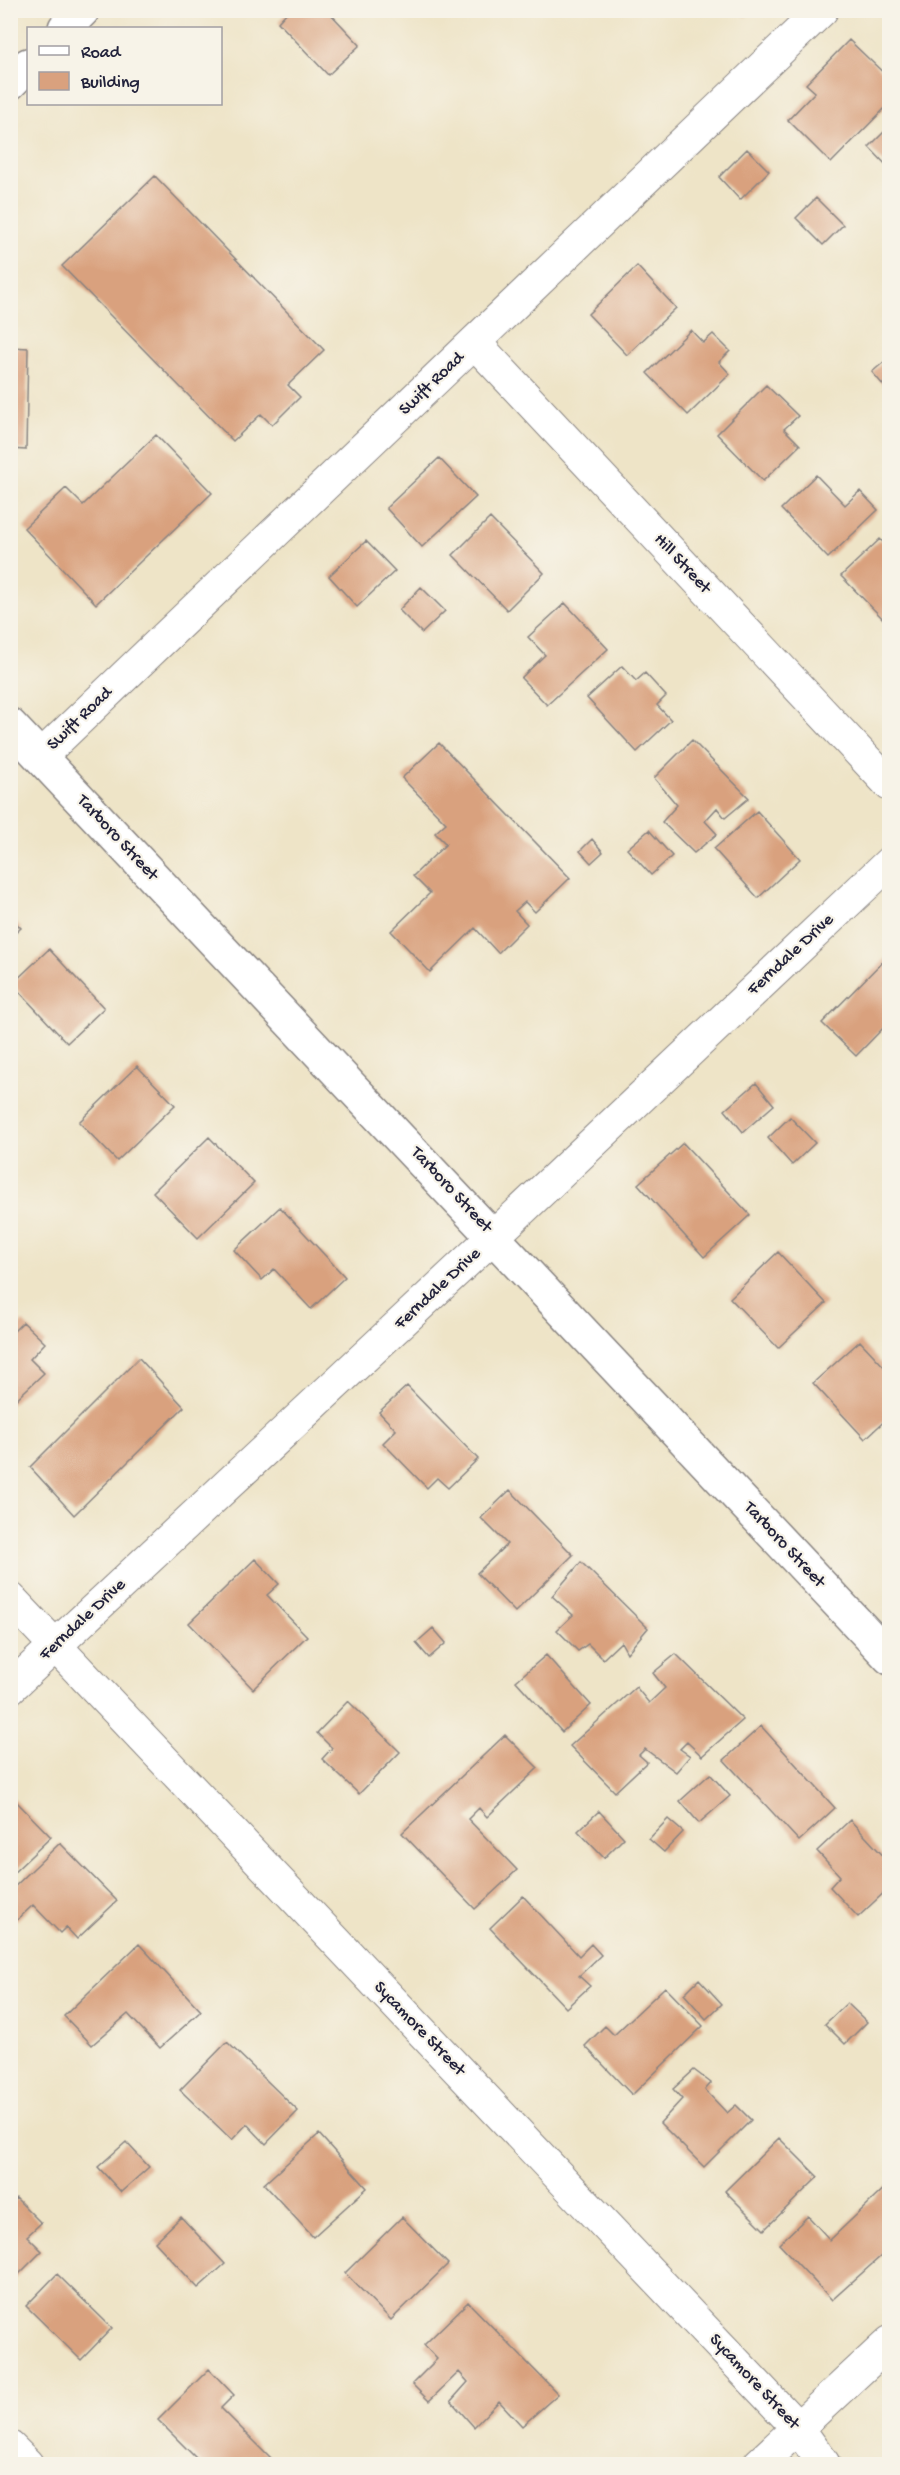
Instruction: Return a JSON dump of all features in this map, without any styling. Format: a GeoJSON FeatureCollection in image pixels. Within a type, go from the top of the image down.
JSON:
{"type":"FeatureCollection","features":[{"type":"Feature","properties":{"kind":"street"},"geometry":{"type":"LineString","coordinates":[[66,27],[83,10]]}},
{"type":"Feature","properties":{"kind":"street","name":"Swift Road"},"geometry":{"type":"LineString","coordinates":[[40,757],[822,10]]}},
{"type":"Feature","properties":{"kind":"street"},"geometry":{"type":"LineString","coordinates":[[10,83],[27,66]]}},
{"type":"Feature","properties":{"kind":"street","name":"Hill Street"},"geometry":{"type":"LineString","coordinates":[[475,343],[890,784]]}},
{"type":"Feature","properties":{"kind":"street","name":"Tarboro Street"},"geometry":{"type":"LineString","coordinates":[[10,725],[890,1658]]}},
{"type":"Feature","properties":{"kind":"street","name":"Ferndale Drive"},"geometry":{"type":"LineString","coordinates":[[10,1688],[890,862]]}},
{"type":"Feature","properties":{"kind":"street","name":"Sycamore Street"},"geometry":{"type":"LineString","coordinates":[[10,1598],[798,2428],[824,2464]]}},
{"type":"Feature","properties":{"kind":"street"},"geometry":{"type":"LineString","coordinates":[[759,2464],[890,2342]]}},
{"type":"Feature","properties":{"kind":"street"},"geometry":{"type":"LineString","coordinates":[[10,2447],[27,2464]]}},
{"type":"Feature","properties":{"kind":"building"},"geometry":{"type":"Polygon","coordinates":[[[289,10],[327,10],[360,45],[328,75],[278,22],[289,10]]]}},
{"type":"Feature","properties":{"kind":"building"},"geometry":{"type":"Polygon","coordinates":[[[739,10],[752,10],[745,17],[739,10]]]}},
{"type":"Feature","properties":{"kind":"building"},"geometry":{"type":"Polygon","coordinates":[[[849,40],[890,79],[890,103],[831,163],[788,120],[815,92],[806,84],[849,40]]]}},
{"type":"Feature","properties":{"kind":"building"},"geometry":{"type":"Polygon","coordinates":[[[890,126],[890,169],[869,147],[890,126]]]}},
{"type":"Feature","properties":{"kind":"building"},"geometry":{"type":"Polygon","coordinates":[[[747,149],[769,171],[740,200],[719,177],[747,149]]]}},
{"type":"Feature","properties":{"kind":"building"},"geometry":{"type":"Polygon","coordinates":[[[155,176],[324,350],[288,385],[300,397],[272,425],[261,414],[233,441],[62,266],[155,176]]]}},
{"type":"Feature","properties":{"kind":"building"},"geometry":{"type":"Polygon","coordinates":[[[816,198],[843,225],[823,245],[796,218],[816,198]]]}},
{"type":"Feature","properties":{"kind":"building"},"geometry":{"type":"Polygon","coordinates":[[[637,266],[676,308],[627,355],[588,314],[637,266]]]}},
{"type":"Feature","properties":{"kind":"building"},"geometry":{"type":"Polygon","coordinates":[[[691,330],[703,343],[713,334],[730,351],[719,362],[730,374],[688,415],[647,373],[691,330]]]}},
{"type":"Feature","properties":{"kind":"building"},"geometry":{"type":"Polygon","coordinates":[[[10,347],[28,348],[26,450],[10,449],[10,347]]]}},
{"type":"Feature","properties":{"kind":"building"},"geometry":{"type":"Polygon","coordinates":[[[885,361],[890,367],[890,381],[884,386],[872,372],[885,361]]]}},
{"type":"Feature","properties":{"kind":"building"},"geometry":{"type":"Polygon","coordinates":[[[766,385],[798,416],[784,429],[800,445],[763,481],[717,434],[766,385]]]}},
{"type":"Feature","properties":{"kind":"building"},"geometry":{"type":"Polygon","coordinates":[[[156,435],[212,493],[96,604],[24,528],[66,488],[83,505],[156,435]]]}},
{"type":"Feature","properties":{"kind":"building"},"geometry":{"type":"Polygon","coordinates":[[[439,458],[476,497],[422,547],[386,508],[439,458]]]}},
{"type":"Feature","properties":{"kind":"building"},"geometry":{"type":"Polygon","coordinates":[[[816,475],[845,505],[860,491],[878,510],[828,558],[781,509],[816,475]]]}},
{"type":"Feature","properties":{"kind":"building"},"geometry":{"type":"Polygon","coordinates":[[[490,518],[544,573],[507,610],[453,555],[490,518]]]}},
{"type":"Feature","properties":{"kind":"building"},"geometry":{"type":"Polygon","coordinates":[[[880,539],[890,549],[890,626],[841,576],[880,539]]]}},
{"type":"Feature","properties":{"kind":"building"},"geometry":{"type":"Polygon","coordinates":[[[366,541],[395,571],[357,607],[329,576],[366,541]]]}},
{"type":"Feature","properties":{"kind":"building"},"geometry":{"type":"Polygon","coordinates":[[[421,587],[445,611],[422,633],[399,610],[421,587]]]}},
{"type":"Feature","properties":{"kind":"building"},"geometry":{"type":"Polygon","coordinates":[[[565,603],[608,649],[547,705],[521,678],[545,655],[528,637],[565,603]]]}},
{"type":"Feature","properties":{"kind":"building"},"geometry":{"type":"Polygon","coordinates":[[[622,666],[636,681],[645,673],[666,696],[657,705],[671,720],[637,752],[587,698],[622,666]]]}},
{"type":"Feature","properties":{"kind":"building"},"geometry":{"type":"Polygon","coordinates":[[[692,740],[749,798],[725,818],[717,808],[705,821],[717,834],[694,853],[662,822],[677,805],[654,778],[692,740]]]}},
{"type":"Feature","properties":{"kind":"building"},"geometry":{"type":"Polygon","coordinates":[[[439,743],[570,878],[535,912],[525,902],[515,911],[527,924],[498,953],[475,928],[430,972],[391,931],[430,893],[413,876],[446,844],[435,833],[446,823],[402,778],[439,743]]]}},
{"type":"Feature","properties":{"kind":"building"},"geometry":{"type":"Polygon","coordinates":[[[757,811],[800,859],[758,898],[714,849],[757,811]]]}},
{"type":"Feature","properties":{"kind":"building"},"geometry":{"type":"Polygon","coordinates":[[[649,830],[672,856],[651,875],[627,849],[649,830]]]}},
{"type":"Feature","properties":{"kind":"building"},"geometry":{"type":"Polygon","coordinates":[[[592,839],[603,852],[591,863],[580,851],[592,839]]]}},
{"type":"Feature","properties":{"kind":"building"},"geometry":{"type":"Polygon","coordinates":[[[10,917],[21,928],[10,938],[10,917]]]}},
{"type":"Feature","properties":{"kind":"building"},"geometry":{"type":"Polygon","coordinates":[[[49,949],[104,1008],[67,1043],[12,984],[49,949]]]}},
{"type":"Feature","properties":{"kind":"building"},"geometry":{"type":"Polygon","coordinates":[[[890,954],[890,1021],[856,1056],[822,1023],[890,954]]]}},
{"type":"Feature","properties":{"kind":"building"},"geometry":{"type":"Polygon","coordinates":[[[137,1066],[175,1105],[117,1161],[79,1122],[137,1066]]]}},
{"type":"Feature","properties":{"kind":"building"},"geometry":{"type":"Polygon","coordinates":[[[756,1083],[774,1105],[743,1132],[725,1110],[756,1083]]]}},
{"type":"Feature","properties":{"kind":"building"},"geometry":{"type":"Polygon","coordinates":[[[790,1117],[815,1143],[792,1165],[768,1138],[790,1117]]]}},
{"type":"Feature","properties":{"kind":"building"},"geometry":{"type":"Polygon","coordinates":[[[209,1137],[254,1183],[198,1238],[153,1192],[209,1137]]]}},
{"type":"Feature","properties":{"kind":"building"},"geometry":{"type":"Polygon","coordinates":[[[683,1143],[750,1215],[704,1257],[638,1184],[683,1143]]]}},
{"type":"Feature","properties":{"kind":"building"},"geometry":{"type":"Polygon","coordinates":[[[280,1207],[345,1277],[311,1309],[274,1269],[262,1280],[234,1250],[280,1207]]]}},
{"type":"Feature","properties":{"kind":"building"},"geometry":{"type":"Polygon","coordinates":[[[778,1252],[826,1303],[778,1348],[730,1298],[778,1252]]]}},
{"type":"Feature","properties":{"kind":"building"},"geometry":{"type":"Polygon","coordinates":[[[23,1322],[45,1343],[30,1359],[44,1373],[10,1405],[10,1335],[23,1322]]]}},
{"type":"Feature","properties":{"kind":"building"},"geometry":{"type":"Polygon","coordinates":[[[860,1341],[890,1373],[890,1416],[865,1439],[813,1383],[860,1341]]]}},
{"type":"Feature","properties":{"kind":"building"},"geometry":{"type":"Polygon","coordinates":[[[139,1358],[184,1407],[74,1515],[30,1467],[139,1358]]]}},
{"type":"Feature","properties":{"kind":"building"},"geometry":{"type":"Polygon","coordinates":[[[407,1386],[478,1459],[448,1488],[437,1478],[427,1488],[383,1443],[396,1430],[379,1412],[407,1386]]]}},
{"type":"Feature","properties":{"kind":"building"},"geometry":{"type":"Polygon","coordinates":[[[510,1490],[573,1555],[515,1612],[477,1573],[507,1544],[481,1518],[510,1490]]]}},
{"type":"Feature","properties":{"kind":"building"},"geometry":{"type":"Polygon","coordinates":[[[255,1559],[279,1584],[267,1595],[307,1636],[253,1689],[189,1623],[255,1559]]]}},
{"type":"Feature","properties":{"kind":"building"},"geometry":{"type":"Polygon","coordinates":[[[581,1562],[648,1628],[627,1653],[621,1642],[603,1659],[588,1644],[578,1651],[557,1630],[573,1615],[552,1596],[581,1562]]]}},
{"type":"Feature","properties":{"kind":"building"},"geometry":{"type":"Polygon","coordinates":[[[433,1628],[446,1643],[429,1658],[416,1643],[433,1628]]]}},
{"type":"Feature","properties":{"kind":"building"},"geometry":{"type":"Polygon","coordinates":[[[676,1654],[743,1720],[702,1756],[687,1742],[680,1749],[690,1756],[676,1772],[645,1749],[639,1755],[647,1762],[615,1792],[570,1746],[636,1687],[649,1703],[665,1688],[653,1673],[676,1654]]]}},
{"type":"Feature","properties":{"kind":"building"},"geometry":{"type":"Polygon","coordinates":[[[546,1655],[591,1705],[562,1732],[516,1681],[546,1655]]]}},
{"type":"Feature","properties":{"kind":"building"},"geometry":{"type":"Polygon","coordinates":[[[348,1701],[400,1752],[359,1794],[322,1759],[332,1748],[317,1733],[348,1701]]]}},
{"type":"Feature","properties":{"kind":"building"},"geometry":{"type":"Polygon","coordinates":[[[761,1726],[835,1808],[799,1841],[724,1760],[761,1726]]]}},
{"type":"Feature","properties":{"kind":"building"},"geometry":{"type":"Polygon","coordinates":[[[505,1735],[538,1768],[487,1817],[479,1808],[468,1819],[517,1870],[475,1909],[402,1833],[505,1735]]]}},
{"type":"Feature","properties":{"kind":"building"},"geometry":{"type":"Polygon","coordinates":[[[710,1774],[730,1796],[699,1823],[680,1801],[710,1774]]]}},
{"type":"Feature","properties":{"kind":"building"},"geometry":{"type":"Polygon","coordinates":[[[10,1795],[51,1837],[10,1876],[10,1795]]]}},
{"type":"Feature","properties":{"kind":"building"},"geometry":{"type":"Polygon","coordinates":[[[599,1811],[624,1838],[604,1858],[578,1831],[599,1811]]]}},
{"type":"Feature","properties":{"kind":"building"},"geometry":{"type":"Polygon","coordinates":[[[668,1819],[683,1832],[664,1852],[649,1839],[668,1819]]]}},
{"type":"Feature","properties":{"kind":"building"},"geometry":{"type":"Polygon","coordinates":[[[850,1820],[890,1863],[890,1887],[858,1917],[830,1887],[840,1876],[817,1851],[850,1820]]]}},
{"type":"Feature","properties":{"kind":"building"},"geometry":{"type":"Polygon","coordinates":[[[60,1843],[117,1901],[77,1939],[66,1927],[60,1933],[33,1905],[17,1920],[10,1914],[10,1891],[60,1843]]]}},
{"type":"Feature","properties":{"kind":"building"},"geometry":{"type":"Polygon","coordinates":[[[523,1896],[579,1956],[591,1944],[601,1955],[579,1976],[590,1986],[566,2008],[490,1928],[523,1896]]]}},
{"type":"Feature","properties":{"kind":"building"},"geometry":{"type":"Polygon","coordinates":[[[139,1944],[201,2011],[160,2048],[128,2014],[92,2045],[64,2016],[139,1944]]]}},
{"type":"Feature","properties":{"kind":"building"},"geometry":{"type":"Polygon","coordinates":[[[699,1979],[722,2004],[706,2019],[684,1994],[699,1979]]]}},
{"type":"Feature","properties":{"kind":"building"},"geometry":{"type":"Polygon","coordinates":[[[665,1987],[703,2026],[632,2095],[585,2046],[605,2026],[614,2035],[665,1987]]]}},
{"type":"Feature","properties":{"kind":"building"},"geometry":{"type":"Polygon","coordinates":[[[847,2003],[867,2022],[845,2044],[825,2024],[847,2003]]]}},
{"type":"Feature","properties":{"kind":"building"},"geometry":{"type":"Polygon","coordinates":[[[227,2042],[298,2111],[266,2144],[247,2124],[232,2140],[180,2090],[227,2042]]]}},
{"type":"Feature","properties":{"kind":"building"},"geometry":{"type":"Polygon","coordinates":[[[694,2070],[711,2083],[705,2090],[727,2113],[736,2105],[751,2120],[704,2167],[660,2123],[682,2099],[673,2089],[694,2070]]]}},
{"type":"Feature","properties":{"kind":"building"},"geometry":{"type":"Polygon","coordinates":[[[319,2134],[367,2188],[313,2237],[264,2184],[319,2134]]]}},
{"type":"Feature","properties":{"kind":"building"},"geometry":{"type":"Polygon","coordinates":[[[779,2138],[818,2177],[764,2230],[725,2191],[779,2138]]]}},
{"type":"Feature","properties":{"kind":"building"},"geometry":{"type":"Polygon","coordinates":[[[126,2142],[149,2167],[121,2192],[98,2167],[126,2142]]]}},
{"type":"Feature","properties":{"kind":"building"},"geometry":{"type":"Polygon","coordinates":[[[890,2183],[890,2248],[832,2300],[779,2244],[808,2216],[830,2240],[890,2183]]]}},
{"type":"Feature","properties":{"kind":"building"},"geometry":{"type":"Polygon","coordinates":[[[16,2198],[41,2223],[27,2236],[42,2251],[10,2283],[10,2204],[16,2198]]]}},
{"type":"Feature","properties":{"kind":"building"},"geometry":{"type":"Polygon","coordinates":[[[181,2217],[225,2264],[198,2288],[155,2242],[181,2217]]]}},
{"type":"Feature","properties":{"kind":"building"},"geometry":{"type":"Polygon","coordinates":[[[402,2217],[448,2264],[391,2320],[345,2273],[402,2217]]]}},
{"type":"Feature","properties":{"kind":"building"},"geometry":{"type":"Polygon","coordinates":[[[57,2274],[112,2328],[81,2360],[26,2306],[57,2274]]]}},
{"type":"Feature","properties":{"kind":"building"},"geometry":{"type":"Polygon","coordinates":[[[468,2302],[558,2394],[522,2426],[499,2401],[474,2427],[451,2401],[468,2382],[459,2372],[429,2401],[412,2384],[437,2359],[424,2345],[468,2302]]]}},
{"type":"Feature","properties":{"kind":"building"},"geometry":{"type":"Polygon","coordinates":[[[209,2369],[234,2395],[221,2408],[277,2464],[202,2464],[158,2420],[209,2369]]]}}]}
